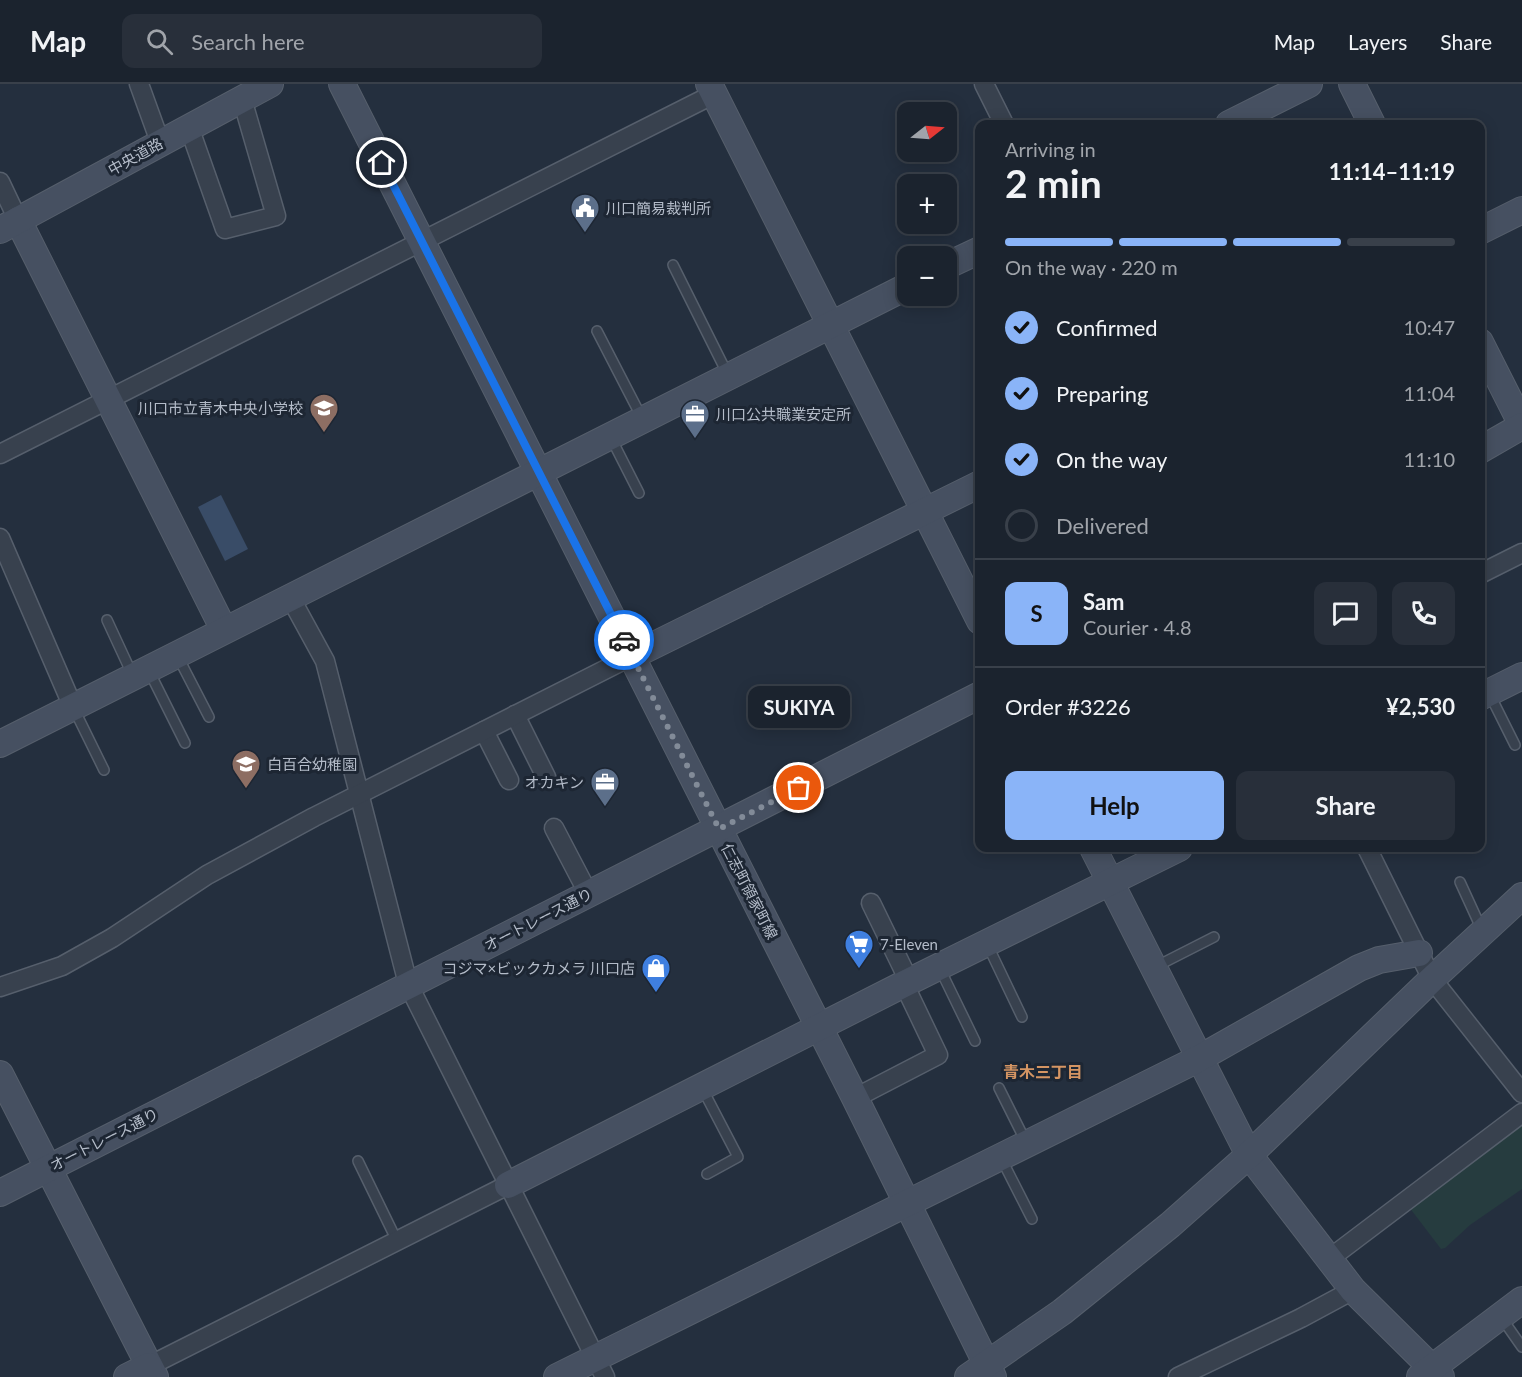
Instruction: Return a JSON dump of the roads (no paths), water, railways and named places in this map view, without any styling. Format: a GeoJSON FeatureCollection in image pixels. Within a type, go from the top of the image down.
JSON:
{"type":"FeatureCollection","features":[{"type":"Feature","properties":{"kind":"street"},"geometry":{"type":"LineString","coordinates":[[139,84],[160,142]]}},
{"type":"Feature","properties":{"kind":"street","name":"中央道路"},"geometry":{"type":"LineString","coordinates":[[9,225],[270,84]]}},
{"type":"Feature","properties":{"kind":"street","name":"仁志町領家町線"},"geometry":{"type":"LineString","coordinates":[[342,84],[908,1204],[982,1373]]}},
{"type":"Feature","properties":{"kind":"street"},"geometry":{"type":"LineString","coordinates":[[984,84],[1002,120]]}},
{"type":"Feature","properties":{"kind":"street"},"geometry":{"type":"LineString","coordinates":[[1237,120],[1309,84]]}},
{"type":"Feature","properties":{"kind":"street"},"geometry":{"type":"LineString","coordinates":[[1352,84],[1370,120]]}},
{"type":"Feature","properties":{"kind":"street"},"geometry":{"type":"LineString","coordinates":[[0,454],[422,242],[719,87],[831,324],[975,611]]}},
{"type":"Feature","properties":{"kind":"street"},"geometry":{"type":"LineString","coordinates":[[189,127],[225,229],[276,216],[242,99]]}},
{"type":"Feature","properties":{"kind":"street"},"geometry":{"type":"LineString","coordinates":[[0,182],[9,225],[108,400],[224,630]]}},
{"type":"Feature","properties":{"kind":"street"},"geometry":{"type":"LineString","coordinates":[[1485,229],[1519,214]]}},
{"type":"Feature","properties":{"kind":"street"},"geometry":{"type":"LineString","coordinates":[[957,261],[975,252]]}},
{"type":"Feature","properties":{"kind":"street"},"geometry":{"type":"LineString","coordinates":[[0,744],[897,291]]}},
{"type":"Feature","properties":{"kind":"street"},"geometry":{"type":"LineString","coordinates":[[1485,352],[1522,425],[1485,447]]}},
{"type":"Feature","properties":{"kind":"street"},"geometry":{"type":"LineString","coordinates":[[0,987],[62,966],[112,938],[207,875],[360,794],[975,486]]}},
{"type":"Feature","properties":{"kind":"street"},"geometry":{"type":"LineString","coordinates":[[0,538],[6,571],[72,707]]}},
{"type":"Feature","properties":{"kind":"street"},"geometry":{"type":"LineString","coordinates":[[1485,572],[1522,553]]}},
{"type":"Feature","properties":{"kind":"street"},"geometry":{"type":"LineString","coordinates":[[290,597],[325,661],[408,984],[600,1367]]}},
{"type":"Feature","properties":{"kind":"street"},"geometry":{"type":"LineString","coordinates":[[1485,695],[1521,680]]}},
{"type":"Feature","properties":{"kind":"street","name":"オートレース通り"},"geometry":{"type":"LineString","coordinates":[[0,1193],[975,698]]}},
{"type":"Feature","properties":{"kind":"street"},"geometry":{"type":"LineString","coordinates":[[515,715],[546,777]]}},
{"type":"Feature","properties":{"kind":"street"},"geometry":{"type":"LineString","coordinates":[[484,731],[509,780]]}},
{"type":"Feature","properties":{"kind":"street"},"geometry":{"type":"LineString","coordinates":[[554,828],[588,893]]}},
{"type":"Feature","properties":{"kind":"street"},"geometry":{"type":"LineString","coordinates":[[1095,852],[1249,1155],[1353,1290],[1431,1374],[1522,1300]]}},
{"type":"Feature","properties":{"kind":"street"},"geometry":{"type":"LineString","coordinates":[[126,1377],[152,1371],[397,1241],[701,1086],[1171,852]]}},
{"type":"Feature","properties":{"kind":"street"},"geometry":{"type":"LineString","coordinates":[[1369,852],[1432,979],[1522,1093]]}},
{"type":"Feature","properties":{"kind":"street"},"geometry":{"type":"LineString","coordinates":[[982,1373],[1105,1279],[1170,1225],[1249,1155],[1522,896]]}},
{"type":"Feature","properties":{"kind":"street"},"geometry":{"type":"LineString","coordinates":[[855,1098],[939,1055],[871,903]]}},
{"type":"Feature","properties":{"kind":"street"},"geometry":{"type":"LineString","coordinates":[[557,1377],[600,1367],[908,1204],[1200,1058],[1359,968],[1379,960],[1419,953]]}},
{"type":"Feature","properties":{"kind":"street"},"geometry":{"type":"LineString","coordinates":[[0,1074],[152,1371]]}},
{"type":"Feature","properties":{"kind":"street"},"geometry":{"type":"LineString","coordinates":[[1329,1259],[1522,1113]]}},
{"type":"Feature","properties":{"kind":"street"},"geometry":{"type":"LineString","coordinates":[[1178,1377],[1301,1318],[1353,1290]]}},
{"type":"Feature","properties":{"kind":"lane"},"geometry":{"type":"LineString","coordinates":[[673,265],[728,376]]}},
{"type":"Feature","properties":{"kind":"lane"},"geometry":{"type":"LineString","coordinates":[[597,331],[643,420]]}},
{"type":"Feature","properties":{"kind":"lane"},"geometry":{"type":"LineString","coordinates":[[610,436],[639,493]]}},
{"type":"Feature","properties":{"kind":"lane"},"geometry":{"type":"LineString","coordinates":[[107,620],[185,744]]}},
{"type":"Feature","properties":{"kind":"lane"},"geometry":{"type":"LineString","coordinates":[[177,655],[209,717]]}},
{"type":"Feature","properties":{"kind":"lane"},"geometry":{"type":"LineString","coordinates":[[1485,695],[1515,745]]}},
{"type":"Feature","properties":{"kind":"lane"},"geometry":{"type":"LineString","coordinates":[[72,707],[104,770]]}},
{"type":"Feature","properties":{"kind":"lane"},"geometry":{"type":"LineString","coordinates":[[1460,882],[1483,933]]}},
{"type":"Feature","properties":{"kind":"lane"},"geometry":{"type":"LineString","coordinates":[[1154,967],[1214,937]]}},
{"type":"Feature","properties":{"kind":"lane"},"geometry":{"type":"LineString","coordinates":[[987,944],[1022,1017]]}},
{"type":"Feature","properties":{"kind":"lane"},"geometry":{"type":"LineString","coordinates":[[939,967],[975,1041]]}},
{"type":"Feature","properties":{"kind":"lane"},"geometry":{"type":"LineString","coordinates":[[701,1086],[738,1157],[707,1174]]}},
{"type":"Feature","properties":{"kind":"lane"},"geometry":{"type":"LineString","coordinates":[[999,1088],[1027,1144]]}},
{"type":"Feature","properties":{"kind":"lane"},"geometry":{"type":"LineString","coordinates":[[1001,1157],[1032,1219]]}},
{"type":"Feature","properties":{"kind":"lane"},"geometry":{"type":"LineString","coordinates":[[358,1161],[397,1241]]}},
{"type":"Feature","properties":{"kind":"lane"},"geometry":{"type":"LineString","coordinates":[[1501,1316],[1522,1347]]}},
{"type":"Feature","properties":{"kind":"water"},"geometry":{"type":"Polygon","coordinates":[[[221,495],[248,549],[225,561],[198,507],[221,495]]]}},
{"type":"Feature","properties":{"kind":"place","name":"川口簡易裁判所"},"geometry":{"type":"Point","coordinates":[585,234]}},
{"type":"Feature","properties":{"kind":"place","name":"川口市立青木中央小学校"},"geometry":{"type":"Point","coordinates":[324,434]}},
{"type":"Feature","properties":{"kind":"place","name":"川口公共職業安定所"},"geometry":{"type":"Point","coordinates":[695,440]}},
{"type":"Feature","properties":{"kind":"place","name":"SUKIYA"},"geometry":{"type":"Point","coordinates":[799,788]}},
{"type":"Feature","properties":{"kind":"place","name":"白百合幼稚園"},"geometry":{"type":"Point","coordinates":[246,790]}},
{"type":"Feature","properties":{"kind":"place","name":"オカキン"},"geometry":{"type":"Point","coordinates":[605,808]}},
{"type":"Feature","properties":{"kind":"place","name":"7-Eleven"},"geometry":{"type":"Point","coordinates":[859,970]}},
{"type":"Feature","properties":{"kind":"place","name":"コジマ×ビックカメラ 川口店"},"geometry":{"type":"Point","coordinates":[656,994]}},
{"type":"Feature","properties":{"kind":"district","name":"青木三丁目"},"geometry":{"type":"Point","coordinates":[1043,1071]}}]}
